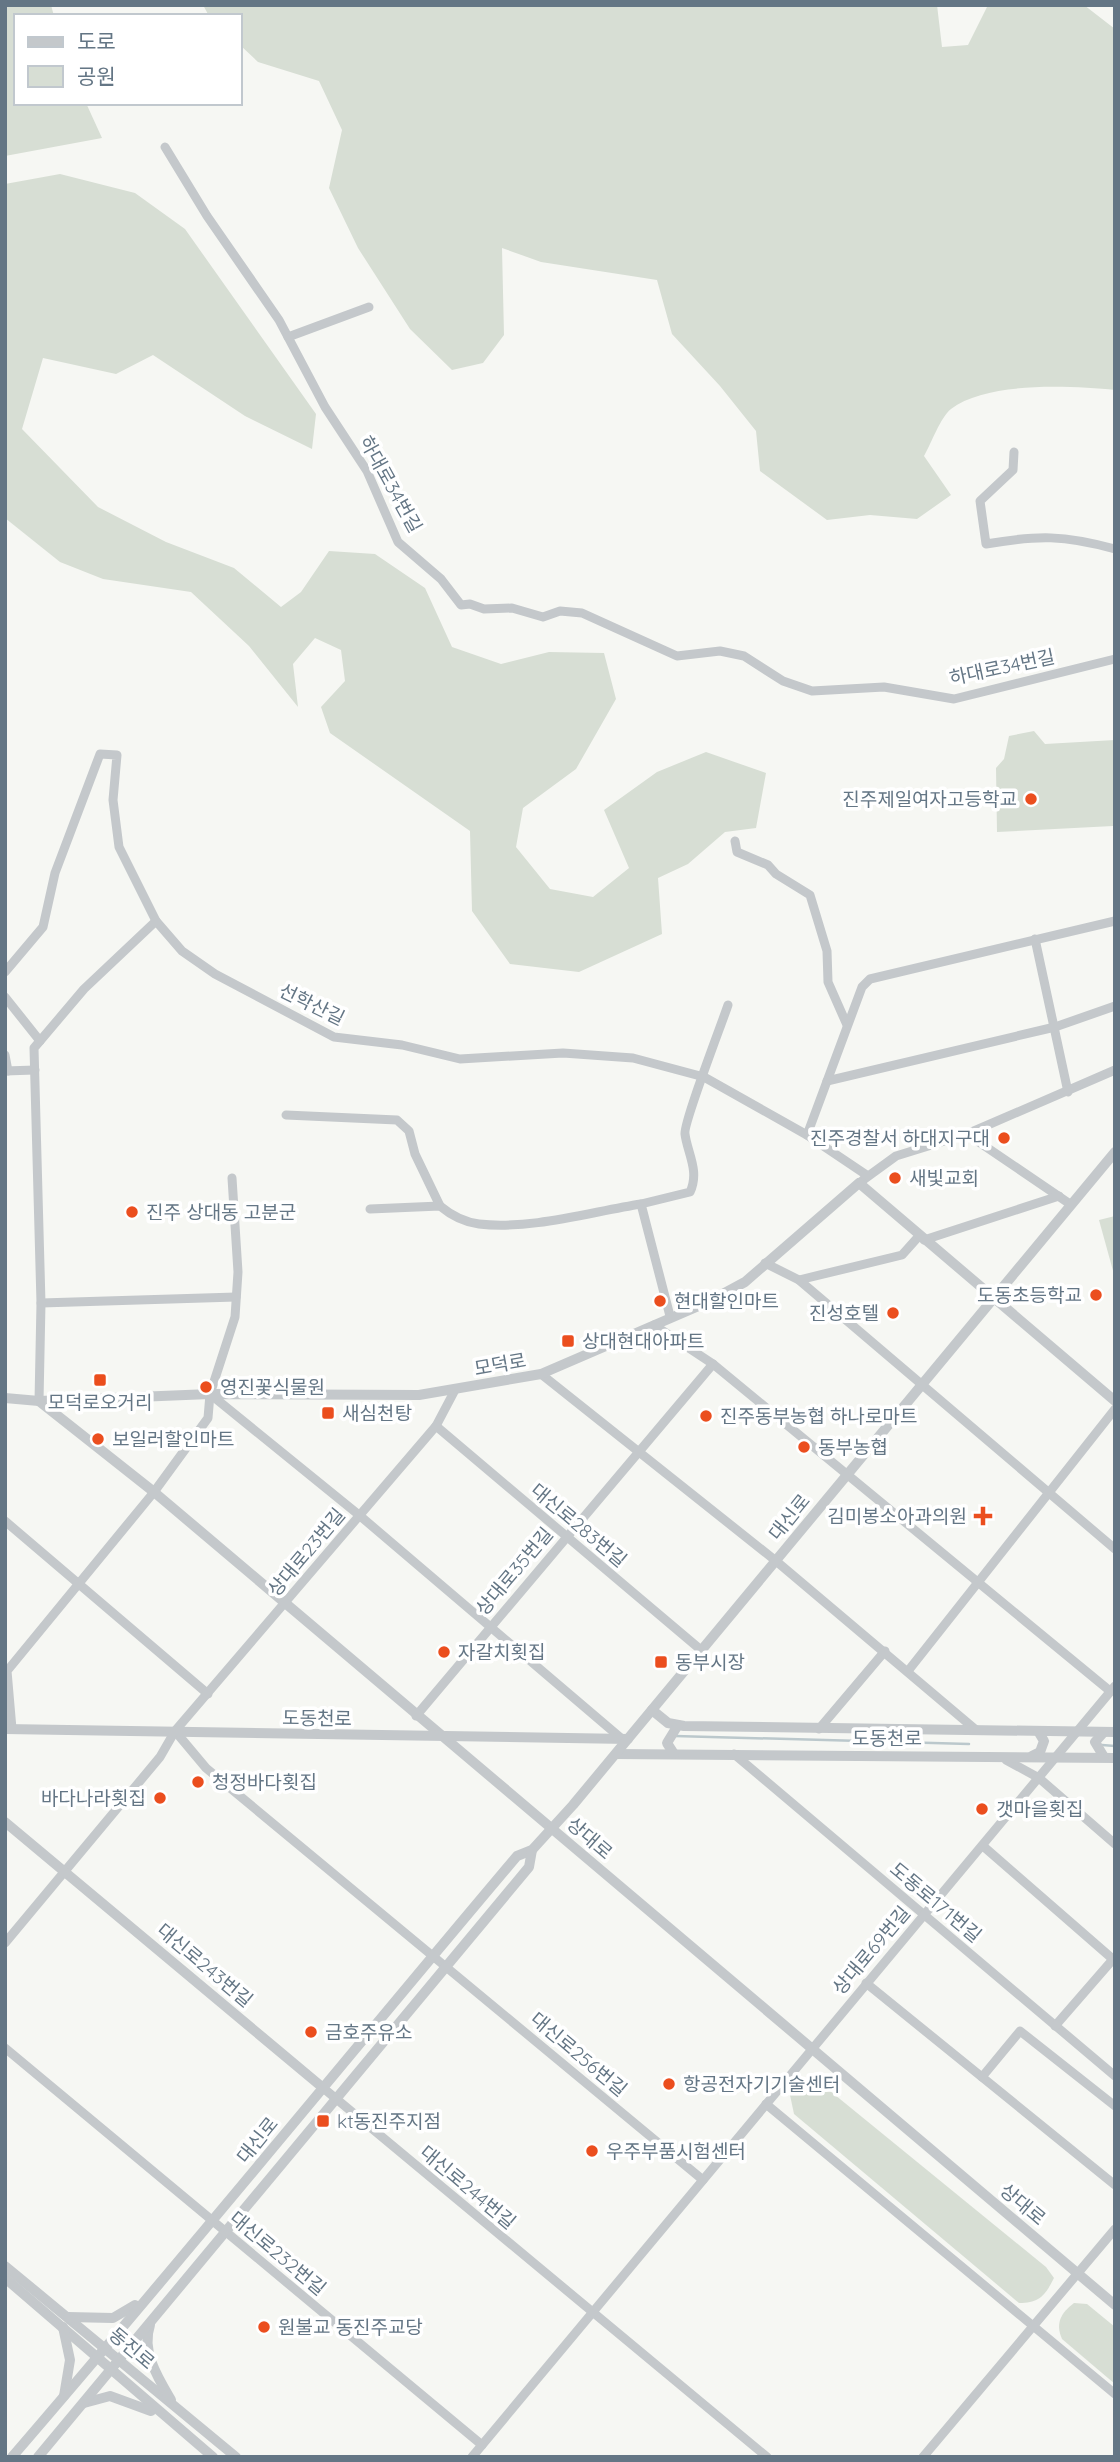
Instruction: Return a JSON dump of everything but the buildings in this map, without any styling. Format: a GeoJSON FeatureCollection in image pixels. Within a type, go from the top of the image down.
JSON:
{"type":"FeatureCollection","features":[{"type":"Feature","properties":{"kind":"street","name":"하대로34번길"},"geometry":{"type":"LineString","coordinates":[[165,147],[288,337],[325,407],[368,471],[398,542],[441,579],[461,606],[470,604],[484,609],[512,608],[543,617],[560,611],[582,613],[677,656],[720,651],[744,656],[783,681],[812,691],[884,687],[954,699],[1115,659]]}},
{"type":"Feature","properties":{"kind":"street"},"geometry":{"type":"LineString","coordinates":[[288,337],[369,307]]}},
{"type":"Feature","properties":{"kind":"street"},"geometry":{"type":"LineString","coordinates":[[1014,452],[1013,470],[980,501],[986,544],[1028,537],[1073,537],[1115,550]]}},
{"type":"Feature","properties":{"kind":"street","name":"선학산길"},"geometry":{"type":"LineString","coordinates":[[5,972],[43,927],[55,873],[100,754],[117,755],[113,800],[119,847],[156,921],[182,951],[215,974],[334,1037],[402,1045],[460,1059],[563,1053],[633,1058],[704,1077],[807,1135],[863,1180]]}},
{"type":"Feature","properties":{"kind":"street"},"geometry":{"type":"LineString","coordinates":[[735,841],[737,852],[768,865],[776,874],[810,895],[827,951],[828,982],[847,1025]]}},
{"type":"Feature","properties":{"kind":"street"},"geometry":{"type":"LineString","coordinates":[[39,1401],[41,1303],[34,1048],[84,989],[156,921]]}},
{"type":"Feature","properties":{"kind":"street"},"geometry":{"type":"LineString","coordinates":[[807,1135],[862,987],[870,979],[1115,921]]}},
{"type":"Feature","properties":{"kind":"street"},"geometry":{"type":"LineString","coordinates":[[1035,939],[1068,1092]]}},
{"type":"Feature","properties":{"kind":"street"},"geometry":{"type":"LineString","coordinates":[[5,997],[40,1041]]}},
{"type":"Feature","properties":{"kind":"street"},"geometry":{"type":"LineString","coordinates":[[286,1115],[397,1120],[409,1131],[415,1154],[440,1206],[453,1217],[478,1224],[526,1222],[681,1195],[690,1192],[692,1187],[692,1155],[684,1132],[728,1005]]}},
{"type":"Feature","properties":{"kind":"street"},"geometry":{"type":"LineString","coordinates":[[827,1081],[1055,1027],[1115,1006]]}},
{"type":"Feature","properties":{"kind":"street"},"geometry":{"type":"LineString","coordinates":[[5,1055],[7,1071],[35,1070]]}},
{"type":"Feature","properties":{"kind":"street"},"geometry":{"type":"LineString","coordinates":[[1115,1070],[967,1134],[896,1156],[863,1180],[921,1238],[1115,1401]]}},
{"type":"Feature","properties":{"kind":"street"},"geometry":{"type":"LineString","coordinates":[[967,1134],[1070,1204]]}},
{"type":"Feature","properties":{"kind":"street","name":"대신로"},"geometry":{"type":"LineString","coordinates":[[12,2457],[214,2222],[322,2087],[517,1856],[532,1850],[616,1754],[625,1739],[652,1710],[1115,1152]]}},
{"type":"Feature","properties":{"kind":"street"},"geometry":{"type":"LineString","coordinates":[[9,1729],[6,1671],[154,1492],[208,1419],[211,1394],[235,1317],[238,1272],[232,1178]]}},
{"type":"Feature","properties":{"kind":"street","name":"모덕로"},"geometry":{"type":"LineString","coordinates":[[5,1398],[39,1401],[211,1394],[419,1395],[541,1374],[670,1316],[708,1302],[745,1282],[863,1180]]}},
{"type":"Feature","properties":{"kind":"street"},"geometry":{"type":"LineString","coordinates":[[799,1280],[902,1255],[921,1238],[1059,1196]]}},
{"type":"Feature","properties":{"kind":"street"},"geometry":{"type":"LineString","coordinates":[[641,1204],[670,1316]]}},
{"type":"Feature","properties":{"kind":"street"},"geometry":{"type":"LineString","coordinates":[[370,1209],[440,1206]]}},
{"type":"Feature","properties":{"kind":"street"},"geometry":{"type":"LineString","coordinates":[[765,1263],[799,1280],[921,1387],[1115,1549]]}},
{"type":"Feature","properties":{"kind":"street"},"geometry":{"type":"LineString","coordinates":[[41,1303],[236,1297]]}},
{"type":"Feature","properties":{"kind":"street"},"geometry":{"type":"LineString","coordinates":[[654,1325],[713,1364],[977,1583],[1113,1688]]}},
{"type":"Feature","properties":{"kind":"street","name":"상대로35번길"},"geometry":{"type":"LineString","coordinates":[[416,1716],[713,1364]]}},
{"type":"Feature","properties":{"kind":"street"},"geometry":{"type":"LineString","coordinates":[[541,1374],[640,1450],[776,1561],[976,1730]]}},
{"type":"Feature","properties":{"kind":"street","name":"상대로23번길"},"geometry":{"type":"LineString","coordinates":[[5,1943],[160,1757],[175,1731],[436,1426],[455,1390]]}},
{"type":"Feature","properties":{"kind":"street"},"geometry":{"type":"LineString","coordinates":[[211,1394],[625,1739]]}},
{"type":"Feature","properties":{"kind":"street","name":"상대로"},"geometry":{"type":"LineString","coordinates":[[39,1401],[154,1492],[1115,2305]]}},
{"type":"Feature","properties":{"kind":"street"},"geometry":{"type":"LineString","coordinates":[[908,1671],[1115,1409]]}},
{"type":"Feature","properties":{"kind":"street","name":"대신로283번길"},"geometry":{"type":"LineString","coordinates":[[436,1426],[701,1650]]}},
{"type":"Feature","properties":{"kind":"street"},"geometry":{"type":"LineString","coordinates":[[5,1521],[208,1693]]}},
{"type":"Feature","properties":{"kind":"street"},"geometry":{"type":"LineString","coordinates":[[819,1729],[885,1651]]}},
{"type":"Feature","properties":{"kind":"street","name":"상대로69번길"},"geometry":{"type":"LineString","coordinates":[[472,2457],[1113,1688]]}},
{"type":"Feature","properties":{"kind":"street","name":"도동천로"},"geometry":{"type":"LineString","coordinates":[[652,1710],[668,1723],[678,1725],[1109,1732]]}},
{"type":"Feature","properties":{"kind":"street"},"geometry":{"type":"LineString","coordinates":[[674,1754],[667,1743],[678,1725]]}},
{"type":"Feature","properties":{"kind":"street","name":"도동천로"},"geometry":{"type":"LineString","coordinates":[[9,1729],[625,1739]]}},
{"type":"Feature","properties":{"kind":"street","name":"대신로256번길"},"geometry":{"type":"LineString","coordinates":[[175,1731],[206,1768],[703,2180]]}},
{"type":"Feature","properties":{"kind":"street"},"geometry":{"type":"LineString","coordinates":[[1032,1756],[1043,1747],[1044,1741],[1038,1731]]}},
{"type":"Feature","properties":{"kind":"street"},"geometry":{"type":"LineString","coordinates":[[1109,1732],[1095,1742],[1109,1758]]}},
{"type":"Feature","properties":{"kind":"street","name":"도동천로"},"geometry":{"type":"LineString","coordinates":[[616,1754],[1109,1758]]}},
{"type":"Feature","properties":{"kind":"street","name":"도동로171번길"},"geometry":{"type":"LineString","coordinates":[[734,1754],[1115,2076]]}},
{"type":"Feature","properties":{"kind":"street"},"geometry":{"type":"LineString","coordinates":[[1006,1760],[1039,1778],[1115,1844]]}},
{"type":"Feature","properties":{"kind":"street"},"geometry":{"type":"LineString","coordinates":[[5,1822],[65,1870]]}},
{"type":"Feature","properties":{"kind":"street"},"geometry":{"type":"LineString","coordinates":[[983,1846],[1114,1959],[1055,2026]]}},
{"type":"Feature","properties":{"kind":"street","name":"대신로"},"geometry":{"type":"LineString","coordinates":[[38,2457],[529,1867],[532,1850]]}},
{"type":"Feature","properties":{"kind":"street","name":"대신로243번길"},"geometry":{"type":"LineString","coordinates":[[65,1870],[322,2087]]}},
{"type":"Feature","properties":{"kind":"street"},"geometry":{"type":"LineString","coordinates":[[866,1983],[1115,2185]]}},
{"type":"Feature","properties":{"kind":"street"},"geometry":{"type":"LineString","coordinates":[[982,2077],[1020,2031],[1115,2106]]}},
{"type":"Feature","properties":{"kind":"street","name":"대신로232번길"},"geometry":{"type":"LineString","coordinates":[[5,2048],[482,2445]]}},
{"type":"Feature","properties":{"kind":"street","name":"대신로244번길"},"geometry":{"type":"LineString","coordinates":[[322,2087],[767,2457]]}},
{"type":"Feature","properties":{"kind":"street"},"geometry":{"type":"LineString","coordinates":[[766,2104],[1115,2394]]}},
{"type":"Feature","properties":{"kind":"street"},"geometry":{"type":"LineString","coordinates":[[923,2457],[1115,2229]]}},
{"type":"Feature","properties":{"kind":"street","name":"동진로"},"geometry":{"type":"LineString","coordinates":[[5,2266],[102,2353],[111,2369],[213,2457]]}},
{"type":"Feature","properties":{"kind":"street","name":"동진로"},"geometry":{"type":"LineString","coordinates":[[5,2278],[66,2322]]}},
{"type":"Feature","properties":{"kind":"street"},"geometry":{"type":"LineString","coordinates":[[64,2397],[70,2360],[66,2322],[113,2318],[149,2296]]}},
{"type":"Feature","properties":{"kind":"street"},"geometry":{"type":"LineString","coordinates":[[153,2318],[147,2335],[149,2352],[174,2406]]}},
{"type":"Feature","properties":{"kind":"street","name":"동진로"},"geometry":{"type":"LineString","coordinates":[[102,2353],[118,2359],[236,2457]]}},
{"type":"Feature","properties":{"kind":"street"},"geometry":{"type":"LineString","coordinates":[[81,2404],[110,2396],[141,2405],[165,2417]]}},
{"type":"Feature","properties":{"kind":"green space"},"geometry":{"type":"Polygon","coordinates":[[[5,5],[51,5],[53,14],[14,14],[14,105],[87,105],[102,138],[5,156],[5,5]]]}},
{"type":"Feature","properties":{"kind":"green space"},"geometry":{"type":"Polygon","coordinates":[[[203,5],[937,5],[942,47],[968,45],[988,5],[1084,5],[1115,29],[1115,390],[1030,388],[986,394],[967,400],[947,413],[924,456],[951,495],[917,519],[870,515],[827,520],[760,471],[756,431],[720,386],[672,334],[657,280],[541,262],[502,248],[504,335],[483,363],[452,370],[410,329],[358,248],[329,188],[342,130],[319,81],[258,62],[242,47],[242,14],[208,14],[203,5]]]}},
{"type":"Feature","properties":{"kind":"green space"},"geometry":{"type":"Polygon","coordinates":[[[60,174],[135,193],[185,229],[316,414],[312,449],[245,416],[153,355],[116,374],[43,358],[22,429],[98,507],[166,542],[234,568],[281,607],[301,592],[329,551],[375,554],[425,588],[452,647],[501,664],[549,652],[604,653],[616,699],[576,769],[523,808],[516,847],[550,889],[593,897],[629,868],[604,810],[657,772],[706,752],[766,773],[756,828],[725,832],[688,864],[658,878],[662,934],[579,972],[510,964],[472,911],[470,831],[330,733],[321,707],[345,681],[341,650],[315,638],[293,664],[298,707],[249,646],[191,592],[103,579],[60,562],[5,518],[5,184],[60,174]]]}},
{"type":"Feature","properties":{"kind":"green space"},"geometry":{"type":"Polygon","coordinates":[[[1034,731],[1045,744],[1115,740],[1113,826],[997,832],[996,768],[1004,759],[1009,736],[1034,731]]]}},
{"type":"Feature","properties":{"kind":"green space"},"geometry":{"type":"Polygon","coordinates":[[[1115,1216],[1115,1278],[1099,1220],[1115,1216]]]}},
{"type":"Feature","properties":{"kind":"green space"},"geometry":{"type":"Polygon","coordinates":[[[813,2077],[1046,2267],[1054,2278],[1048,2290],[1032,2302],[1019,2303],[794,2114],[790,2095],[800,2079],[813,2077]]]}},
{"type":"Feature","properties":{"kind":"green space"},"geometry":{"type":"Polygon","coordinates":[[[1074,2303],[1087,2304],[1115,2327],[1115,2384],[1062,2339],[1060,2319],[1074,2303]]]}},
{"type":"Feature","properties":{"kind":"waterway"},"geometry":{"type":"LineString","coordinates":[[675,1736],[969,1744]]}},
{"type":"Feature","properties":{"kind":"waterway"},"geometry":{"type":"LineString","coordinates":[[1102,1745],[1115,1746]]}},
{"type":"Feature","properties":{"kind":"place","name":"진주제일여자고등학교"},"geometry":{"type":"Point","coordinates":[1031,799]}},
{"type":"Feature","properties":{"kind":"place","name":"진주경찰서 하대지구대"},"geometry":{"type":"Point","coordinates":[1004,1138]}},
{"type":"Feature","properties":{"kind":"place","name":"새빛교회"},"geometry":{"type":"Point","coordinates":[895,1178]}},
{"type":"Feature","properties":{"kind":"place","name":"진주 상대동 고분군"},"geometry":{"type":"Point","coordinates":[132,1212]}},
{"type":"Feature","properties":{"kind":"place","name":"도동초등학교"},"geometry":{"type":"Point","coordinates":[1096,1295]}},
{"type":"Feature","properties":{"kind":"place","name":"현대할인마트"},"geometry":{"type":"Point","coordinates":[660,1301]}},
{"type":"Feature","properties":{"kind":"place","name":"진성호텔"},"geometry":{"type":"Point","coordinates":[893,1313]}},
{"type":"Feature","properties":{"kind":"place","name":"상대현대아파트"},"geometry":{"type":"Point","coordinates":[568,1341]}},
{"type":"Feature","properties":{"kind":"place","name":"모덕로오거리"},"geometry":{"type":"Point","coordinates":[100,1380]}},
{"type":"Feature","properties":{"kind":"place","name":"영진꽃식물원"},"geometry":{"type":"Point","coordinates":[206,1387]}},
{"type":"Feature","properties":{"kind":"place","name":"새심천탕"},"geometry":{"type":"Point","coordinates":[328,1413]}},
{"type":"Feature","properties":{"kind":"place","name":"진주동부농협 하나로마트"},"geometry":{"type":"Point","coordinates":[706,1416]}},
{"type":"Feature","properties":{"kind":"place","name":"보일러할인마트"},"geometry":{"type":"Point","coordinates":[98,1439]}},
{"type":"Feature","properties":{"kind":"place","name":"동부농협"},"geometry":{"type":"Point","coordinates":[804,1447]}},
{"type":"Feature","properties":{"kind":"place","name":"김미봉소아과의원"},"geometry":{"type":"Point","coordinates":[983,1516]}},
{"type":"Feature","properties":{"kind":"place","name":"자갈치횟집"},"geometry":{"type":"Point","coordinates":[444,1652]}},
{"type":"Feature","properties":{"kind":"place","name":"동부시장"},"geometry":{"type":"Point","coordinates":[661,1662]}},
{"type":"Feature","properties":{"kind":"place","name":"청정바다횟집"},"geometry":{"type":"Point","coordinates":[198,1782]}},
{"type":"Feature","properties":{"kind":"place","name":"바다나라횟집"},"geometry":{"type":"Point","coordinates":[160,1798]}},
{"type":"Feature","properties":{"kind":"place","name":"갯마을횟집"},"geometry":{"type":"Point","coordinates":[982,1809]}},
{"type":"Feature","properties":{"kind":"place","name":"금호주유소"},"geometry":{"type":"Point","coordinates":[311,2032]}},
{"type":"Feature","properties":{"kind":"place","name":"항공전자기기술센터"},"geometry":{"type":"Point","coordinates":[669,2084]}},
{"type":"Feature","properties":{"kind":"place","name":"kt동진주지점"},"geometry":{"type":"Point","coordinates":[323,2121]}},
{"type":"Feature","properties":{"kind":"place","name":"우주부품시험센터"},"geometry":{"type":"Point","coordinates":[592,2151]}},
{"type":"Feature","properties":{"kind":"place","name":"원불교 동진주교당"},"geometry":{"type":"Point","coordinates":[264,2327]}}]}
